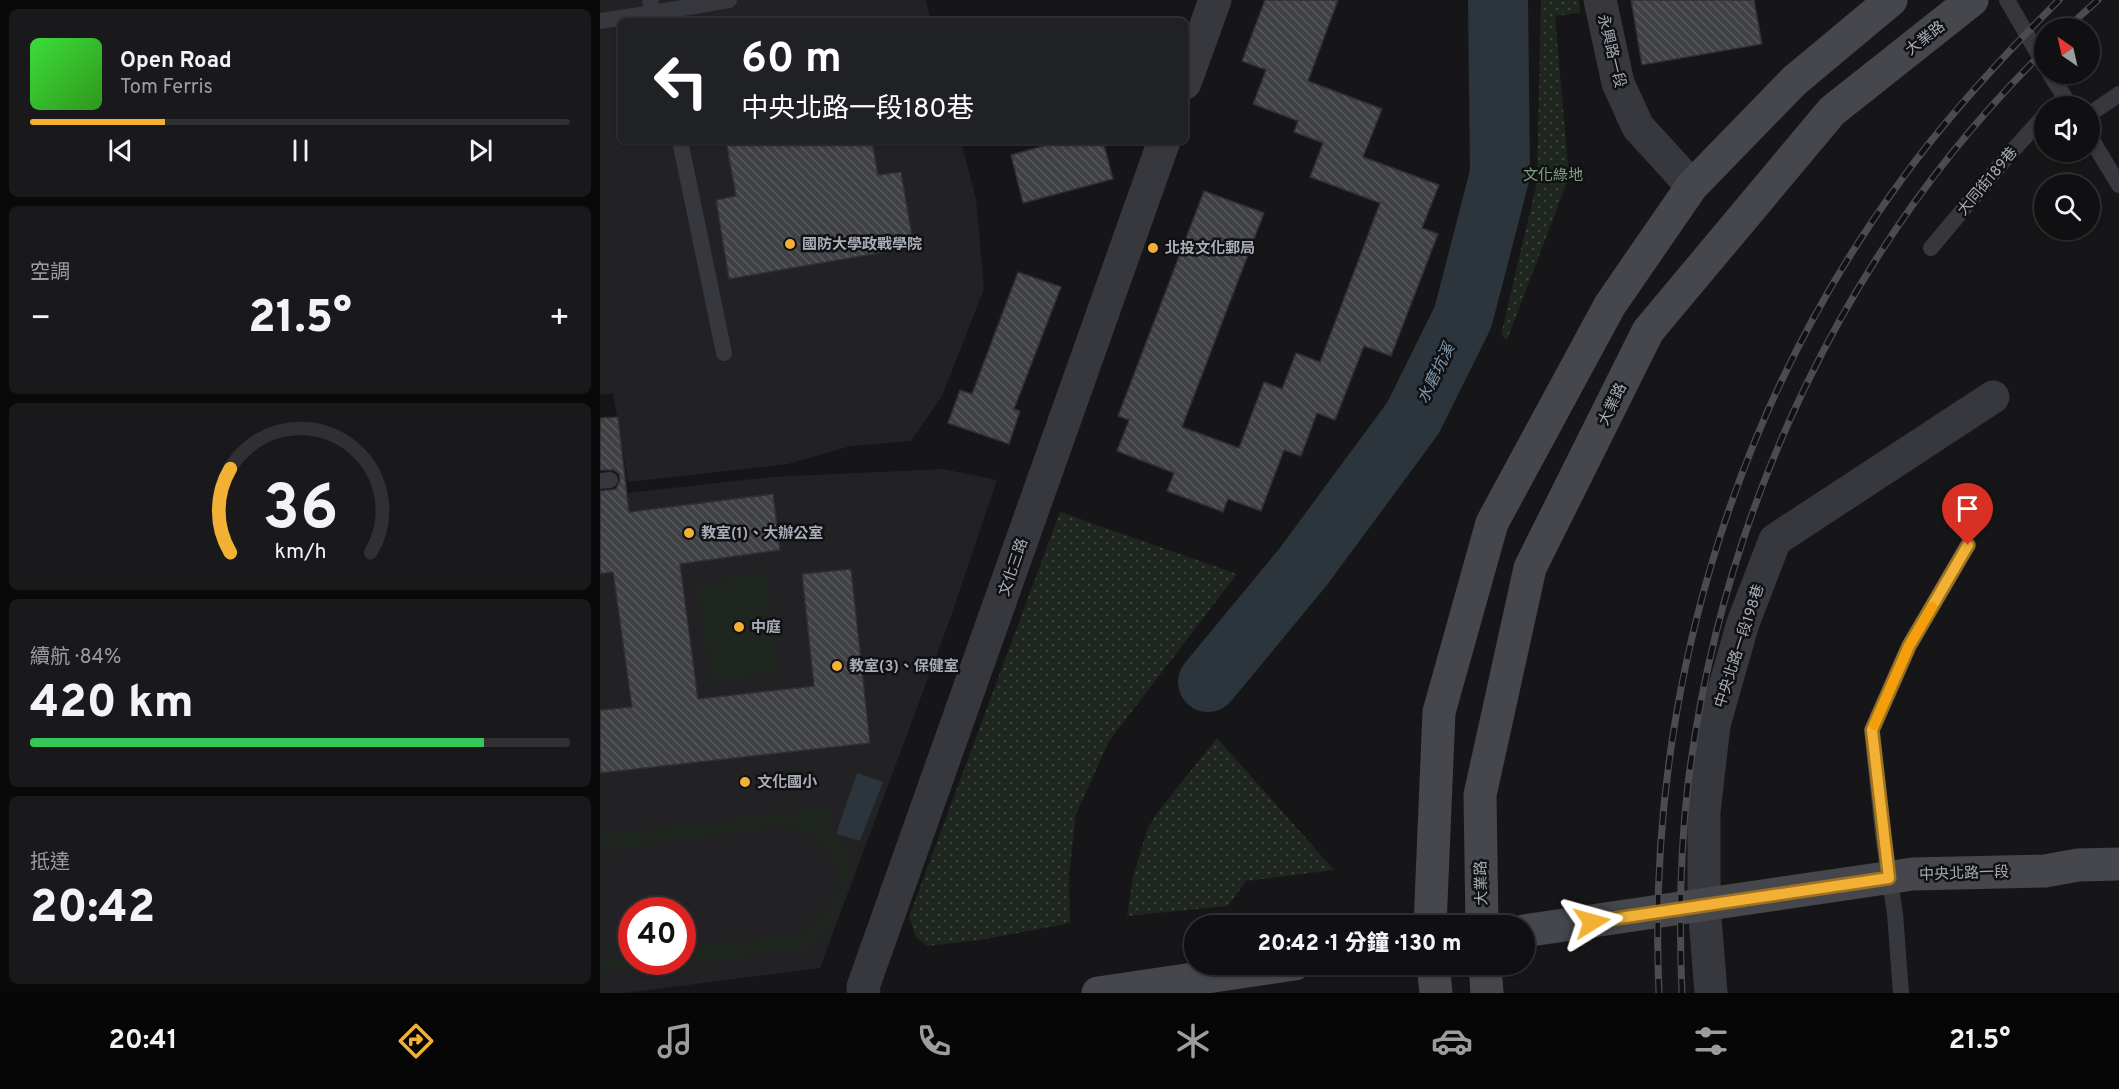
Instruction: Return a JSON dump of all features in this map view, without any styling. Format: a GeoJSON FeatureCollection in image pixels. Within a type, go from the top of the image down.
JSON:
{"type":"FeatureCollection","features":[{"type":"Feature","properties":{"kind":"main road"},"geometry":{"type":"LineString","coordinates":[[1430,915],[1439,712],[1492,523],[1610,305],[1692,186],[1794,81],[1891,0]]}},
{"type":"Feature","properties":{"kind":"main road","name":"大業路"},"geometry":{"type":"LineString","coordinates":[[1482,915],[1480,795],[1530,568],[1648,331],[1832,111],[1972,0]]}},
{"type":"Feature","properties":{"kind":"main road","name":"中央北路一段"},"geometry":{"type":"LineString","coordinates":[[1535,930],[1914,874],[2045,870],[2078,865],[2119,864]]}},
{"type":"Feature","properties":{"kind":"main road"},"geometry":{"type":"LineString","coordinates":[[1098,993],[1220,975]]}},
{"type":"Feature","properties":{"kind":"main road"},"geometry":{"type":"LineString","coordinates":[[1434,975],[1436,993]]}},
{"type":"Feature","properties":{"kind":"main road"},"geometry":{"type":"LineString","coordinates":[[1486,975],[1487,993]]}},
{"type":"Feature","properties":{"kind":"street"},"geometry":{"type":"LineString","coordinates":[[1188,75],[1215,0]]}},
{"type":"Feature","properties":{"kind":"street","name":"永興路一段"},"geometry":{"type":"LineString","coordinates":[[1600,0],[1618,83],[1638,127],[1692,186]]}},
{"type":"Feature","properties":{"kind":"street","name":"文化三路"},"geometry":{"type":"LineString","coordinates":[[864,993],[863,987],[1163,144]]}},
{"type":"Feature","properties":{"kind":"street","name":"中央北路一段198巷"},"geometry":{"type":"LineString","coordinates":[[1711,993],[1704,905],[1704,812],[1714,725],[1743,623],[1776,540],[1993,397]]}},
{"type":"Feature","properties":{"kind":"lane"},"geometry":{"type":"LineString","coordinates":[[600,21],[729,0]]}},
{"type":"Feature","properties":{"kind":"lane"},"geometry":{"type":"LineString","coordinates":[[2007,0],[2034,47]]}},
{"type":"Feature","properties":{"kind":"lane"},"geometry":{"type":"LineString","coordinates":[[2100,107],[2119,94]]}},
{"type":"Feature","properties":{"kind":"lane","name":"大同街189巷"},"geometry":{"type":"LineString","coordinates":[[1931,248],[2034,127]]}},
{"type":"Feature","properties":{"kind":"lane"},"geometry":{"type":"LineString","coordinates":[[681,144],[724,353]]}},
{"type":"Feature","properties":{"kind":"lane"},"geometry":{"type":"LineString","coordinates":[[2100,154],[2119,185]]}},
{"type":"Feature","properties":{"kind":"lane"},"geometry":{"type":"LineString","coordinates":[[1901,993],[1895,914],[1872,730],[1909,646],[1968,545]]}},
{"type":"Feature","properties":{"kind":"shaded area","name":"國防大學政戰學院"},"geometry":{"type":"Polygon","coordinates":[[[600,0],[926,0],[930,18],[618,18],[618,144],[962,144],[976,199],[984,289],[942,396],[911,441],[851,446],[788,464],[628,482],[613,393],[600,395],[600,0]]]}},
{"type":"Feature","properties":{"kind":"shaded area","name":"文化國小"},"geometry":{"type":"Polygon","coordinates":[[[943,469],[997,480],[950,619],[820,968],[625,993],[600,993],[600,496],[771,477],[943,469]]]}},
{"type":"Feature","properties":{"kind":"shaded area"},"geometry":{"type":"Polygon","coordinates":[[[857,773],[883,782],[860,841],[836,834],[857,773]]]}},
{"type":"Feature","properties":{"kind":"green space","name":"文化綠地"},"geometry":{"type":"Polygon","coordinates":[[[1541,0],[1579,0],[1580,13],[1555,16],[1569,177],[1507,340],[1501,335],[1537,182],[1541,0]]]}},
{"type":"Feature","properties":{"kind":"green space"},"geometry":{"type":"Polygon","coordinates":[[[1060,512],[1237,574],[1109,741],[1076,814],[1069,875],[1070,923],[980,940],[927,946],[916,937],[909,917],[1060,512]]]}},
{"type":"Feature","properties":{"kind":"green space","name":"中庭"},"geometry":{"type":"Polygon","coordinates":[[[766,573],[780,671],[712,682],[697,584],[766,573]]]}},
{"type":"Feature","properties":{"kind":"green space"},"geometry":{"type":"Polygon","coordinates":[[[1217,738],[1334,870],[1246,881],[1228,906],[1127,916],[1133,877],[1147,830],[1157,813],[1217,738]]]}},
{"type":"Feature","properties":{"kind":"green space"},"geometry":{"type":"Polygon","coordinates":[[[829,808],[829,826],[849,853],[845,898],[827,931],[806,950],[696,962],[696,946],[799,934],[812,926],[831,903],[836,890],[838,877],[829,850],[814,835],[783,826],[600,851],[600,835],[829,808]]]}},
{"type":"Feature","properties":{"kind":"green space"},"geometry":{"type":"Polygon","coordinates":[[[618,957],[618,971],[600,973],[600,959],[618,957]]]}},
{"type":"Feature","properties":{"kind":"building"},"geometry":{"type":"Polygon","coordinates":[[[1265,0],[1338,0],[1308,81],[1382,109],[1363,157],[1439,185],[1422,228],[1438,234],[1391,356],[1364,346],[1335,420],[1317,413],[1301,456],[1284,450],[1261,511],[1228,499],[1223,512],[1167,491],[1174,473],[1117,451],[1129,420],[1118,416],[1204,191],[1264,213],[1182,427],[1239,448],[1264,382],[1282,389],[1296,353],[1320,362],[1380,203],[1310,177],[1323,143],[1294,132],[1298,121],[1253,104],[1266,70],[1242,61],[1265,0]]]}},
{"type":"Feature","properties":{"kind":"building"},"geometry":{"type":"Polygon","coordinates":[[[1631,0],[1754,0],[1762,44],[1642,65],[1631,0]]]}},
{"type":"Feature","properties":{"kind":"building"},"geometry":{"type":"Polygon","coordinates":[[[727,144],[873,144],[878,175],[901,172],[914,247],[729,279],[716,200],[736,196],[727,144]]]}},
{"type":"Feature","properties":{"kind":"building"},"geometry":{"type":"Polygon","coordinates":[[[1050,144],[1104,144],[1113,179],[1023,203],[1011,155],[1050,144]]]}},
{"type":"Feature","properties":{"kind":"building"},"geometry":{"type":"Polygon","coordinates":[[[1018,272],[1061,287],[1014,409],[1020,411],[1009,444],[948,423],[960,390],[972,394],[1018,272]]]}},
{"type":"Feature","properties":{"kind":"building"},"geometry":{"type":"Polygon","coordinates":[[[618,417],[629,512],[773,494],[780,550],[680,564],[698,699],[814,686],[802,574],[851,569],[870,743],[600,773],[600,710],[632,707],[613,572],[600,574],[600,491],[616,489],[620,480],[619,474],[614,470],[600,470],[600,418],[618,417]]]}},
{"type":"Feature","properties":{"kind":"waterway","name":"水磨坑溪"},"geometry":{"type":"LineString","coordinates":[[1208,682],[1303,567],[1413,418],[1463,317],[1500,174],[1498,0]]}},
{"type":"Feature","properties":{"kind":"railway"},"geometry":{"type":"LineString","coordinates":[[1659,993],[1659,885],[1667,777],[1685,670],[1711,565],[1746,463],[1790,364],[1842,269],[1902,179],[1938,131],[1977,86],[2059,0]]}},
{"type":"Feature","properties":{"kind":"railway"},"geometry":{"type":"LineString","coordinates":[[2078,18],[2098,0]]}},
{"type":"Feature","properties":{"kind":"railway"},"geometry":{"type":"LineString","coordinates":[[1682,993],[1681,888],[1688,784],[1705,682],[1730,581],[1764,483],[1805,388],[1854,296],[1910,209],[1974,127],[2034,62]]}},
{"type":"Feature","properties":{"kind":"slow traffic"},"geometry":{"type":"LineString","coordinates":[[1874,725],[1909,646],[1932,607]]}},
{"type":"Feature","properties":{"kind":"place","name":"國防大學政戰學院"},"geometry":{"type":"Point","coordinates":[790,244]}},
{"type":"Feature","properties":{"kind":"place","name":"北投文化郵局"},"geometry":{"type":"Point","coordinates":[1153,248]}},
{"type":"Feature","properties":{"kind":"place","name":"教室(1)、大辦公室"},"geometry":{"type":"Point","coordinates":[689,533]}},
{"type":"Feature","properties":{"kind":"place","name":"中庭"},"geometry":{"type":"Point","coordinates":[739,627]}},
{"type":"Feature","properties":{"kind":"place","name":"教室(3)、保健室"},"geometry":{"type":"Point","coordinates":[837,666]}},
{"type":"Feature","properties":{"kind":"place","name":"文化國小"},"geometry":{"type":"Point","coordinates":[745,782]}},
{"type":"Feature","properties":{"kind":"route"},"geometry":{"type":"LineString","coordinates":[[1592,922],[1889,878],[1872,730],[1909,646],[1968,545]]}}]}
